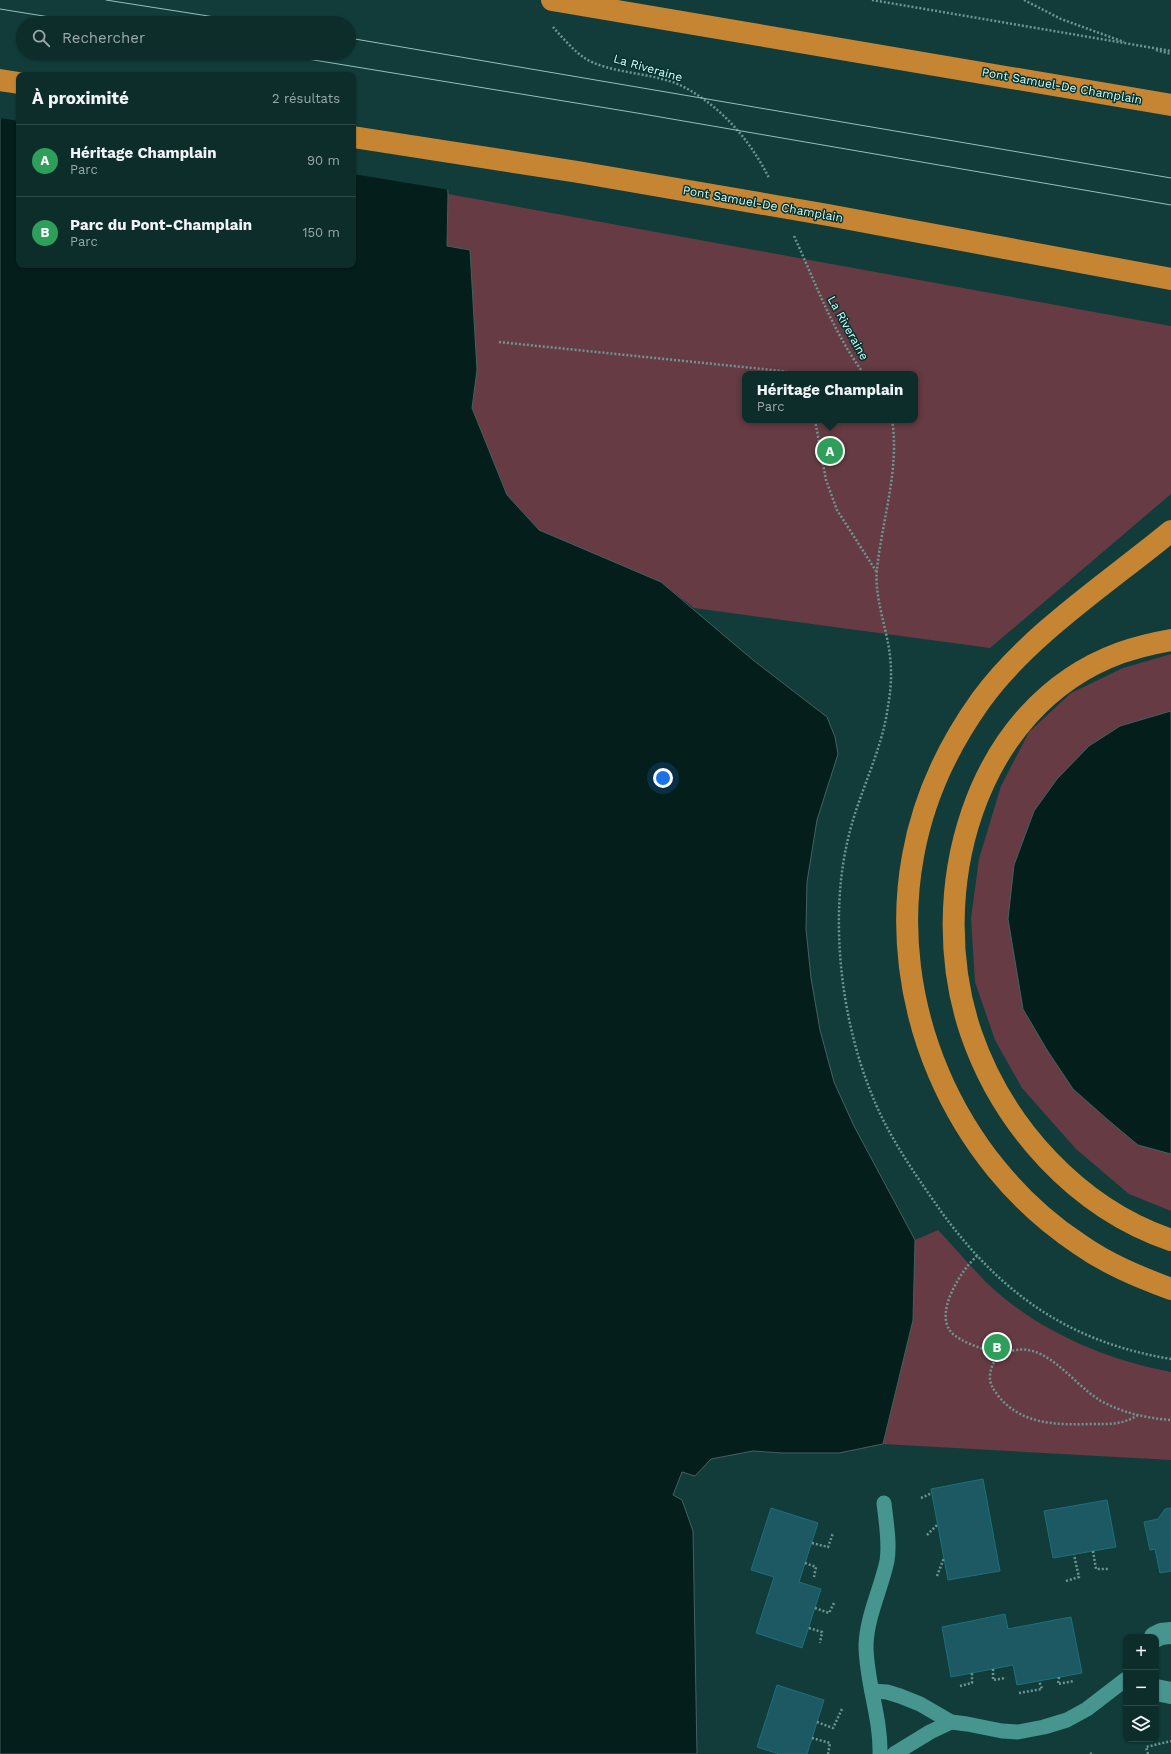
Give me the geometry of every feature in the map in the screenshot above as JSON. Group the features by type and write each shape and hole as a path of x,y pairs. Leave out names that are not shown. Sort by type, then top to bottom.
{"highway":[{"name":"Pont Samuel-De Champlain","path":"552,0 1171,105"},
{"path":"0,80 16,83"},
{"name":"Pont Samuel-De Champlain","path":"356,137 578,172 828,215 1171,279"},
{"path":"1171,531 1042,636 1002,675 982,699 950,751 934,784 922,818 913,856 909,888 908,926 909,958 914,994 932,1058 946,1090 961,1118 982,1150 1001,1175 1027,1201 1048,1221 1078,1244 1107,1262 1171,1289"},
{"path":"1171,640 1119,653 1083,672 1054,691 1034,709 1016,730 988,773 970,817 958,866 954,934 959,985 972,1033 991,1079 1021,1128 1038,1150 1061,1173 1106,1209 1134,1224 1171,1240"}],"street":[{"path":"1159,1635 1171,1633"},
{"path":"1159,1691 1171,1693"}],"lane":[{"path":"880,1754 877,1713 868,1668 866,1644 869,1623 887,1559 884,1503"},
{"path":"872,1691 887,1692 900,1696 920,1704 951,1722 1008,1732 1018,1732 1044,1727 1067,1720 1087,1709 1123,1681"},
{"path":"894,1754 930,1732 951,1722"}],"path":[{"path":"872,0 1171,53"},
{"path":"1024,0 1061,19 1099,34 1171,53"},
{"name":"La Riveraine","path":"551,25 584,58 682,86 702,99 731,123 748,142 771,183"},
{"name":"La Riveraine","path":"793,233 808,271 852,358 862,371"},
{"path":"499,342 778,371"},
{"path":"816,423 826,480 838,510 876,571"},
{"path":"977,1256 968,1263 952,1290 947,1305 946,1314 948,1326 960,1339 1001,1356"},
{"path":"1138,1415 1127,1422 1107,1424 1054,1424 1035,1420 1018,1413 1002,1400 992,1388 989,1378 991,1368 996,1359 1006,1352 1020,1349 1033,1350 1047,1356 1099,1400 1118,1409 1138,1415 1171,1420"},
{"path":"921,1498 932,1493"},
{"path":"927,1535 938,1524"},
{"path":"812,1543 828,1547 833,1532"},
{"path":"1093,1551 1096,1569 1108,1569"},
{"path":"1066,1581 1079,1576 1074,1554"},
{"path":"938,1576 944,1558"},
{"path":"805,1563 816,1567 814,1578"},
{"path":"815,1608 829,1613 834,1603"},
{"path":"808,1628 822,1632 820,1644"},
{"path":"993,1669 993,1680 1006,1678"},
{"path":"960,1686 972,1683 972,1673"},
{"path":"1059,1677 1058,1684 1074,1681"},
{"path":"1019,1693 1042,1689 1039,1681"},
{"path":"817,1722 833,1728 842,1708"},
{"path":"812,1738 830,1743 828,1754"},
{"path":"1148,1754 1146,1747 1171,1741"},
{"path":"1090,1754 1094,1753"}],"shaded area":[{"path":"448,194 1171,326 1171,494 990,648 694,608 661,582 539,530 507,495 472,408 477,370 470,250 447,246"},
{"path":"1171,654 1171,1211 1129,1194 1076,1149 1022,1088 995,1040 975,982 971,918 979,859 1001,786 1029,732 1071,693 1123,668"},
{"path":"938,1230 991,1287 1018,1309 1038,1322 1058,1334 1102,1353 1124,1361 1171,1372 1171,1460 883,1444 913,1320 915,1240"}],"water":[{"path":"0,0 383,0 443,101 448,194 447,246 470,250 477,370 472,408 507,495 539,530 661,582 753,660 827,717 835,737 838,754 817,820 807,882 806,929 811,978 820,1030 834,1082 854,1126 915,1240 913,1320 883,1444 839,1453 782,1453 753,1451 711,1459 695,1476 682,1472 673,1495 682,1500 693,1531 697,1754 0,1754"},
{"path":"1171,711 1171,1154 1138,1145 1073,1089 1047,1050 1023,1009 1008,919 1014,865 1034,811 1057,779 1089,746 1120,726"}],"pier":[{"path":"0,0 386,0 445,100 450,190 356,174 356,72 16,72 16,121 0,118"}],"building":[{"path":"983,1479 1000,1571 948,1580 931,1489"},
{"path":"1107,1500 1116,1547 1053,1558 1044,1511"},
{"path":"771,1508 818,1523 799,1582 821,1589 802,1648 756,1633 774,1577 751,1570"},
{"path":"1171,1508 1171,1571 1160,1573 1155,1549 1150,1550 1144,1522 1158,1519 1165,1509"},
{"path":"1005,1614 1008,1629 1071,1617 1082,1673 1017,1685 1013,1665 951,1677 942,1627"},
{"path":"777,1685 824,1700 807,1754 779,1754 757,1747"}],"tram line":[{"path":"106,0 208,16"},
{"path":"0,9 44,16"},
{"path":"356,39 1171,178"},
{"path":"314,60 637,113 1171,205"}],"place":[{"name":"Héritage Champlain","path":"830,451"},
{"name":"Parc du Pont-Champlain","path":"997,1347"}]}
